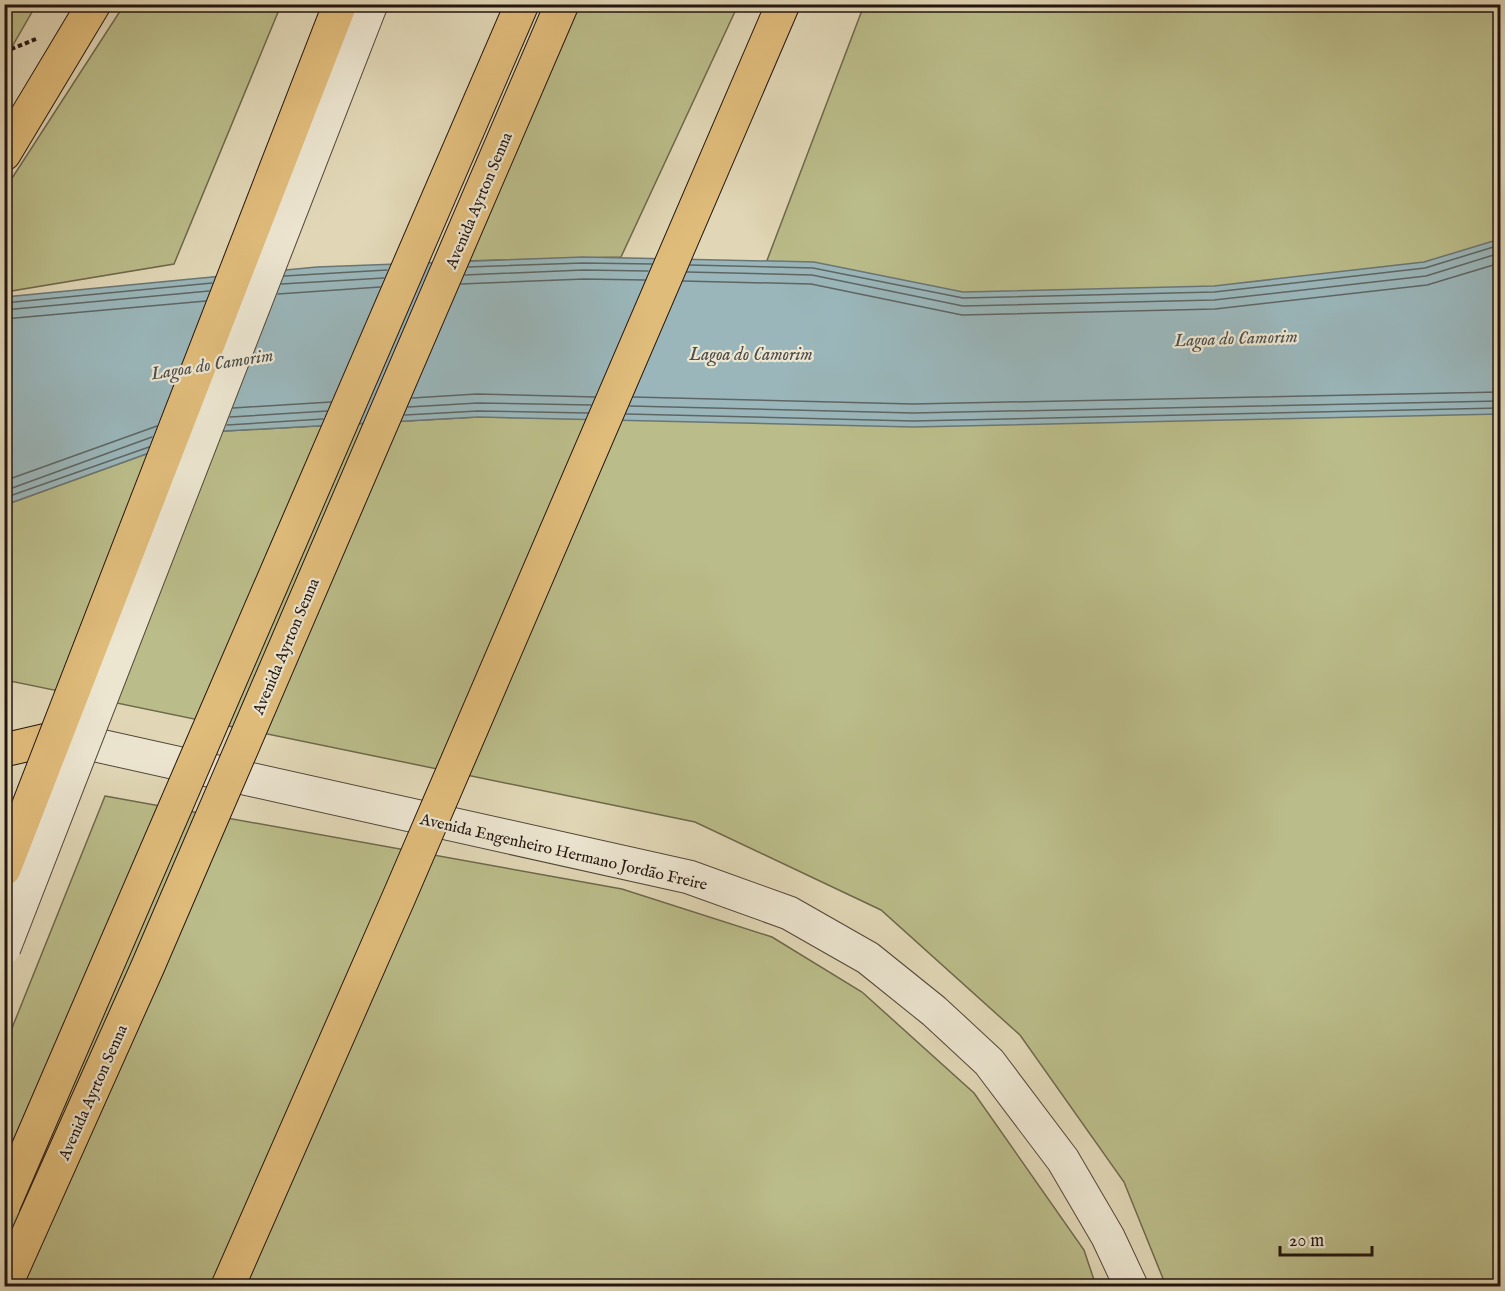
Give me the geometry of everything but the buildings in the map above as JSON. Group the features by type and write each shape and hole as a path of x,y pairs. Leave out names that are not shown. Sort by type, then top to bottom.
{"highway":[{"path":"4,154 94,4"},
{"path":"4,869 340,4"},
{"path":"4,1204 522,4"},
{"name":"Avenida Ayrton Senna","path":"5,1287 148,966 562,4"},
{"path":"228,1287 399,897 783,4"},
{"path":"4,726 60,737"},
{"path":"4,750 60,737"}],"street":[{"path":"4,948 371,4"},
{"name":"Avenida Engenheiro Hermano Jordão Freire","path":"60,737 689,877 789,913 868,958 934,1011 989,1062 1063,1160 1108,1237 1131,1287"}],"path":[{"path":"4,52 37,38"}],"green space":[{"path":"4,5 36,5 5,59"},
{"path":"124,5 281,5 174,264 5,292 5,189"},
{"path":"569,5 738,5 621,257 464,261"},
{"path":"864,5 1500,5 1500,1286 1166,1286 1124,1182 1020,1035 881,910 695,822 5,680 5,505 207,432 478,417 706,421"},
{"path":"105,796 622,889 772,937 862,992 974,1093 1084,1250 1096,1286 5,1286 4,1048"}],"water":[{"name":"Lagoa do Camorim","path":"1500,239 1500,414 913,427 478,417 207,432 5,505 5,297 317,267 583,257 814,262 963,292 1214,286 1424,262"}]}
